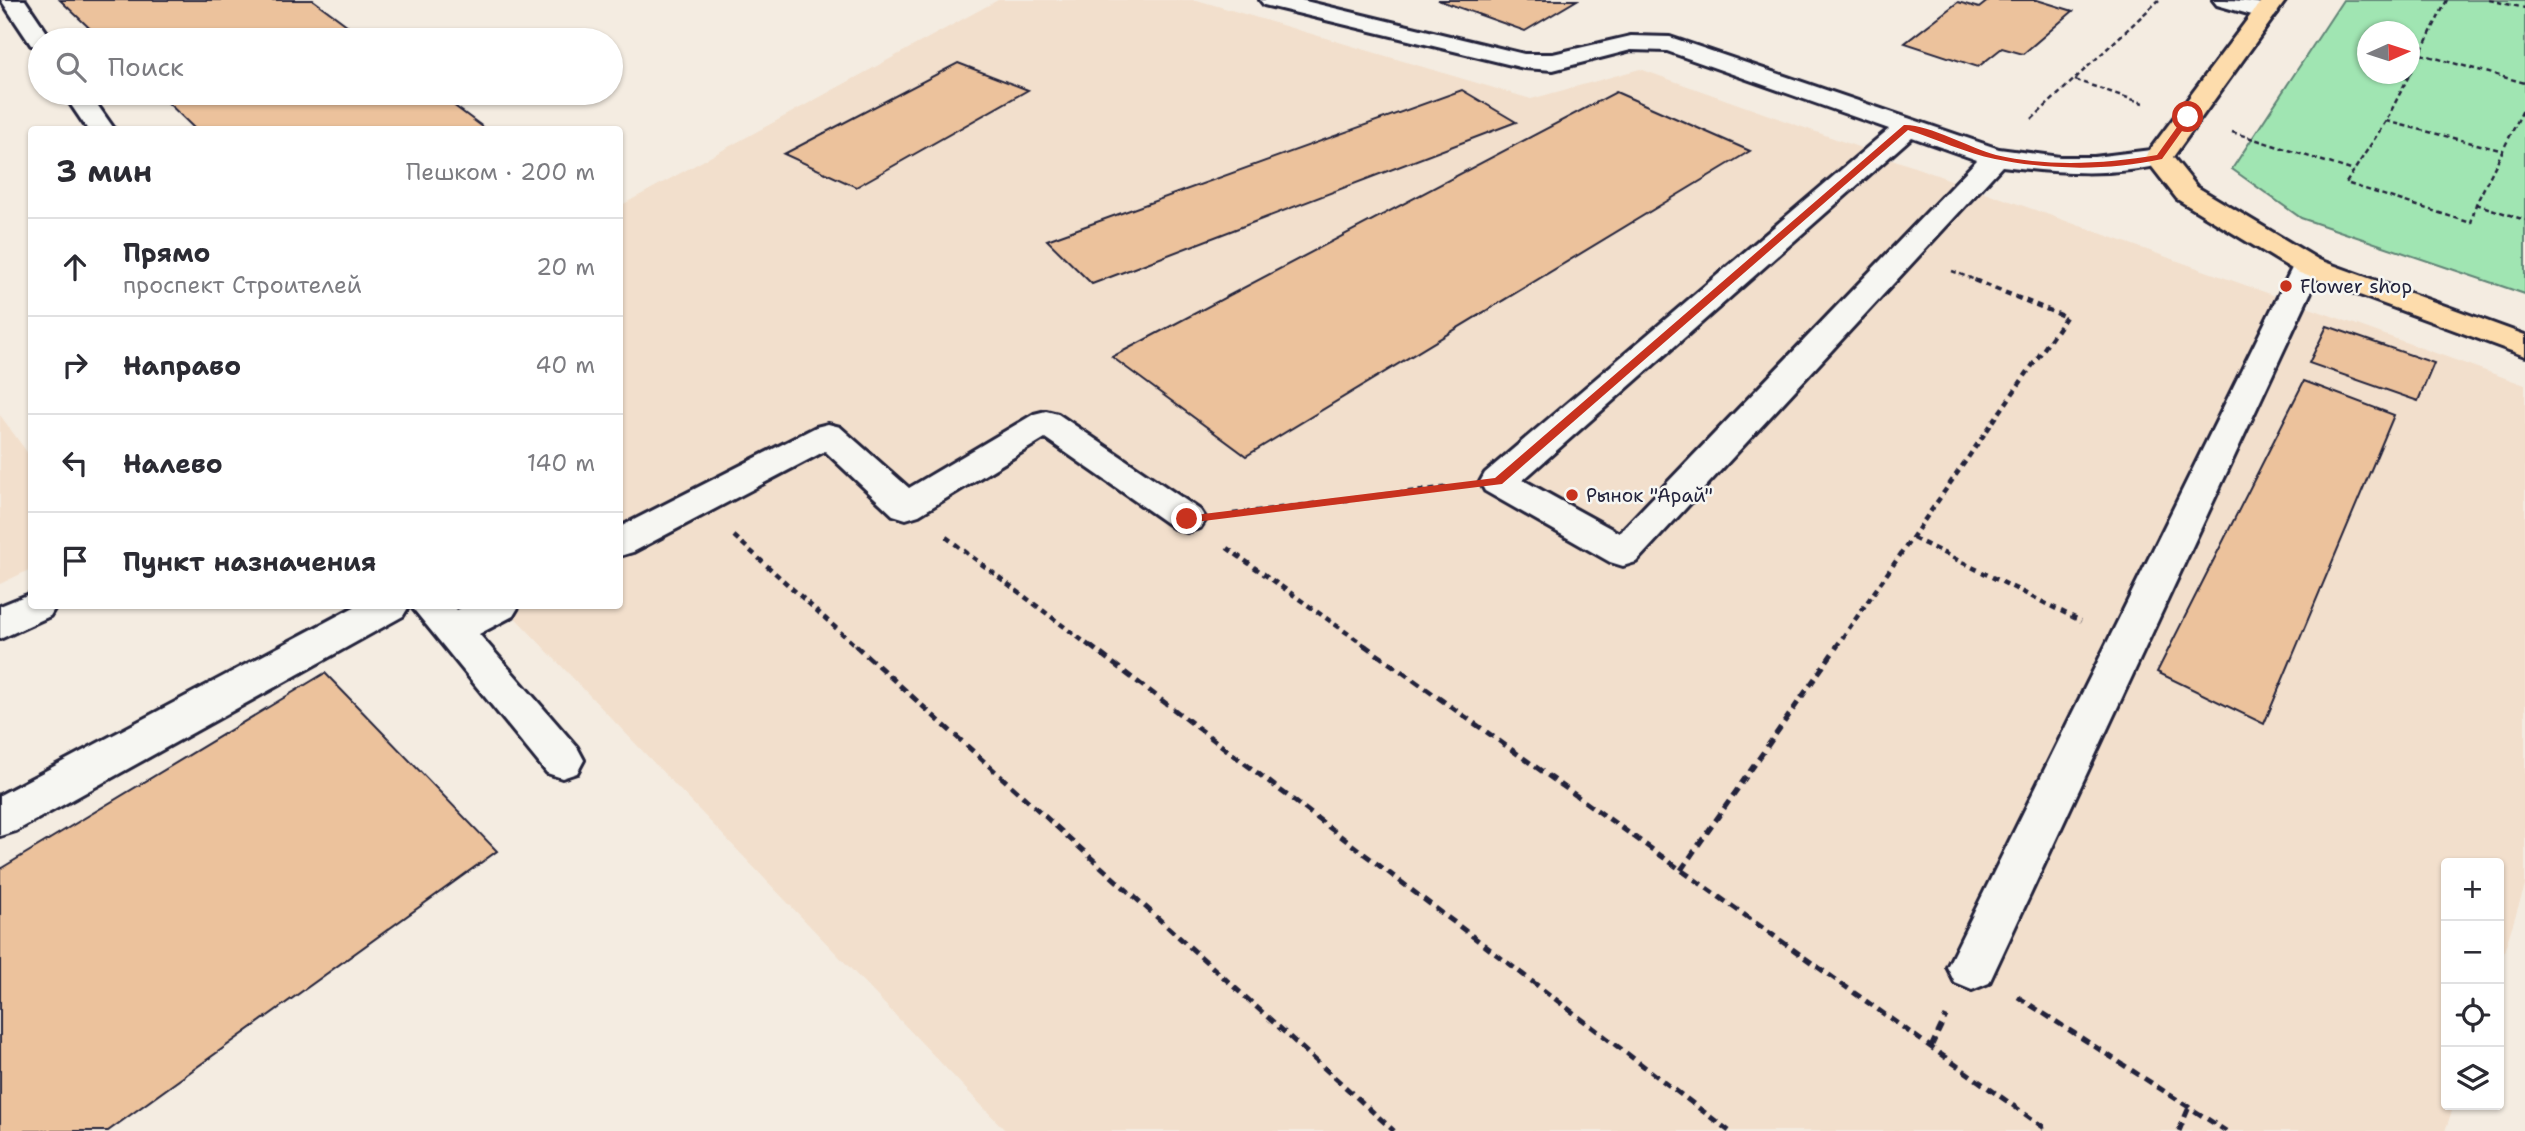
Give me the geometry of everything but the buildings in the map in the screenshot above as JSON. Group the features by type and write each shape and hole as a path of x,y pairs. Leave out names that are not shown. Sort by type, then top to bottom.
{"main road":[{"path":"2270,6 2159,157 2187,193 2308,266 2525,346"},
{"path":"2414,305 2525,326"}],"street":[{"path":"12,0 32,28"},
{"path":"1272,0 1524,61 1553,62 1631,43 1670,44 1995,157 2083,165 2119,164 2159,157"},
{"path":"2225,0 2270,6"},
{"path":"84,105 99,126"},
{"path":"1906,127 1498,482 1623,552 1995,157"},
{"path":"1972,967 2308,266"},
{"path":"623,541 828,435 906,506 1046,422 1187,519"},
{"path":"0,624 30,609"},
{"path":"0,817 383,609"},
{"path":"483,609 442,617 562,760"}],"path":[{"path":"1995,157 2159,0"},
{"path":"2447,0 2386,121 2346,183 2471,223 2476,204 2525,106"},
{"path":"2489,0 2525,8"},
{"path":"2421,54 2525,83"},
{"path":"2386,121 2504,151"},
{"path":"2476,204 2525,220"},
{"path":"1681,870 2066,317 1906,252"},
{"path":"1187,519 1498,482"},
{"path":"697,502 1394,1131"},
{"path":"906,506 1729,1131"},
{"path":"1187,519 2049,1131"},
{"path":"1913,538 2127,644"},
{"path":"1972,967 2226,1131"},
{"path":"2179,1131 2189,1107"}],"shaded area":[{"name":"Рынок \"Арай\"","path":"998,0 1197,0 1531,99 1640,69 2525,385 2525,886 2504,951 2504,858 2441,858 2441,1110 2452,1110 2445,1131 1006,1131 507,609 623,609 623,204"},
{"path":"0,415 28,454 28,570 0,584"}],"green space":[{"path":"2343,0 2525,0 2525,294 2301,218 2232,169"}],"place":[{"name":"Flower shop","path":"2286,286"},
{"name":"Рынок \"Арай\"","path":"1572,495"}],"route":[{"path":"1187,519 1498,482 1906,127 1995,157 2060,165 2094,165 2159,157 2188,117"}]}
